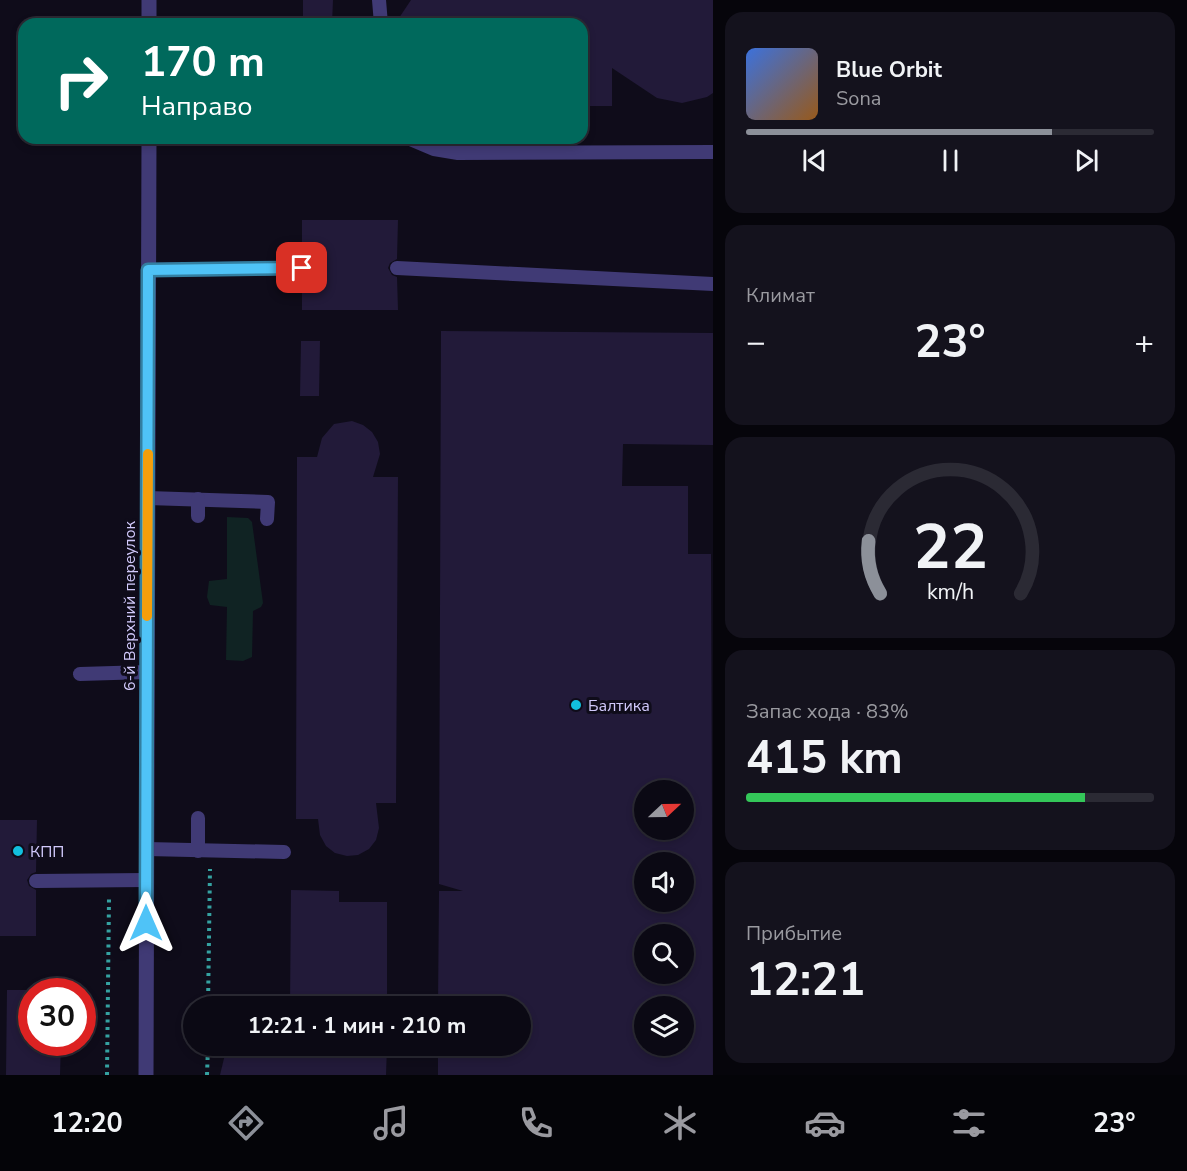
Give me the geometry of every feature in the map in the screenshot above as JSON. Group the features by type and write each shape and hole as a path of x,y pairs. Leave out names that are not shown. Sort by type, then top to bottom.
{"street":[{"path":"149,0 149,18"},
{"name":"6-й Верхний переулок","path":"146,1075 148,144"}],"lane":[{"path":"379,0 380,18"},
{"path":"422,144 434,149 458,153 713,152"},
{"path":"148,270 302,268"},
{"path":"397,268 713,284"},
{"path":"148,498 268,502 267,519"},
{"path":"198,499 198,516"},
{"path":"80,674 147,672"},
{"path":"198,818 204,851"},
{"path":"147,849 284,852"},
{"path":"36,881 146,880"}],"path":[{"path":"204,851 208,996"},
{"path":"107,1075 110,880"},
{"path":"207,1075 208,1056"}],"green space":[{"path":"227,517 248,518 252,522 263,603 261,607 253,611 252,657 243,661 226,660 227,607 210,605 207,597 209,581 227,579"}],"building":[{"path":"303,0 333,0 332,18 303,18"},
{"path":"411,0 713,0 713,93 707,97 682,103 657,98 612,68 612,106 588,106 588,18 399,18"},
{"path":"302,220 398,220 397,259 390,263 388,268 392,275 397,277 398,310 302,310 302,277 307,275 311,268 309,263 302,259"},
{"name":"Балтика","path":"441,331 713,333 713,445 623,444 622,486 688,486 688,554 711,554 713,1075 438,1075 438,1056 531,1056 531,996 438,996 439,891 463,891 439,884"},
{"path":"301,341 320,341 319,396 300,396"},
{"path":"352,421 372,432 378,442 380,454 373,477 398,477 396,803 376,803 379,828 376,840 369,849 358,855 347,856 335,853 326,846 320,835 318,819 296,819 297,457 317,457 322,438 334,424"},
{"name":"КПП","path":"0,820 37,820 36,872 31,874 27,880 29,886 36,890 36,936 0,936"},
{"path":"291,890 339,891 339,902 387,902 387,996 290,996"},
{"path":"7,990 18,990 18,1056 61,1056 60,1075 6,1075"},
{"path":"225,1056 387,1056 386,1075 220,1075"}],"slow traffic":[{"path":"147,616 148,454"}],"place":[{"name":"Балтика","path":"576,705"},
{"name":"КПП","path":"18,851"}],"route":[{"path":"146,923 148,270 302,268"}]}
